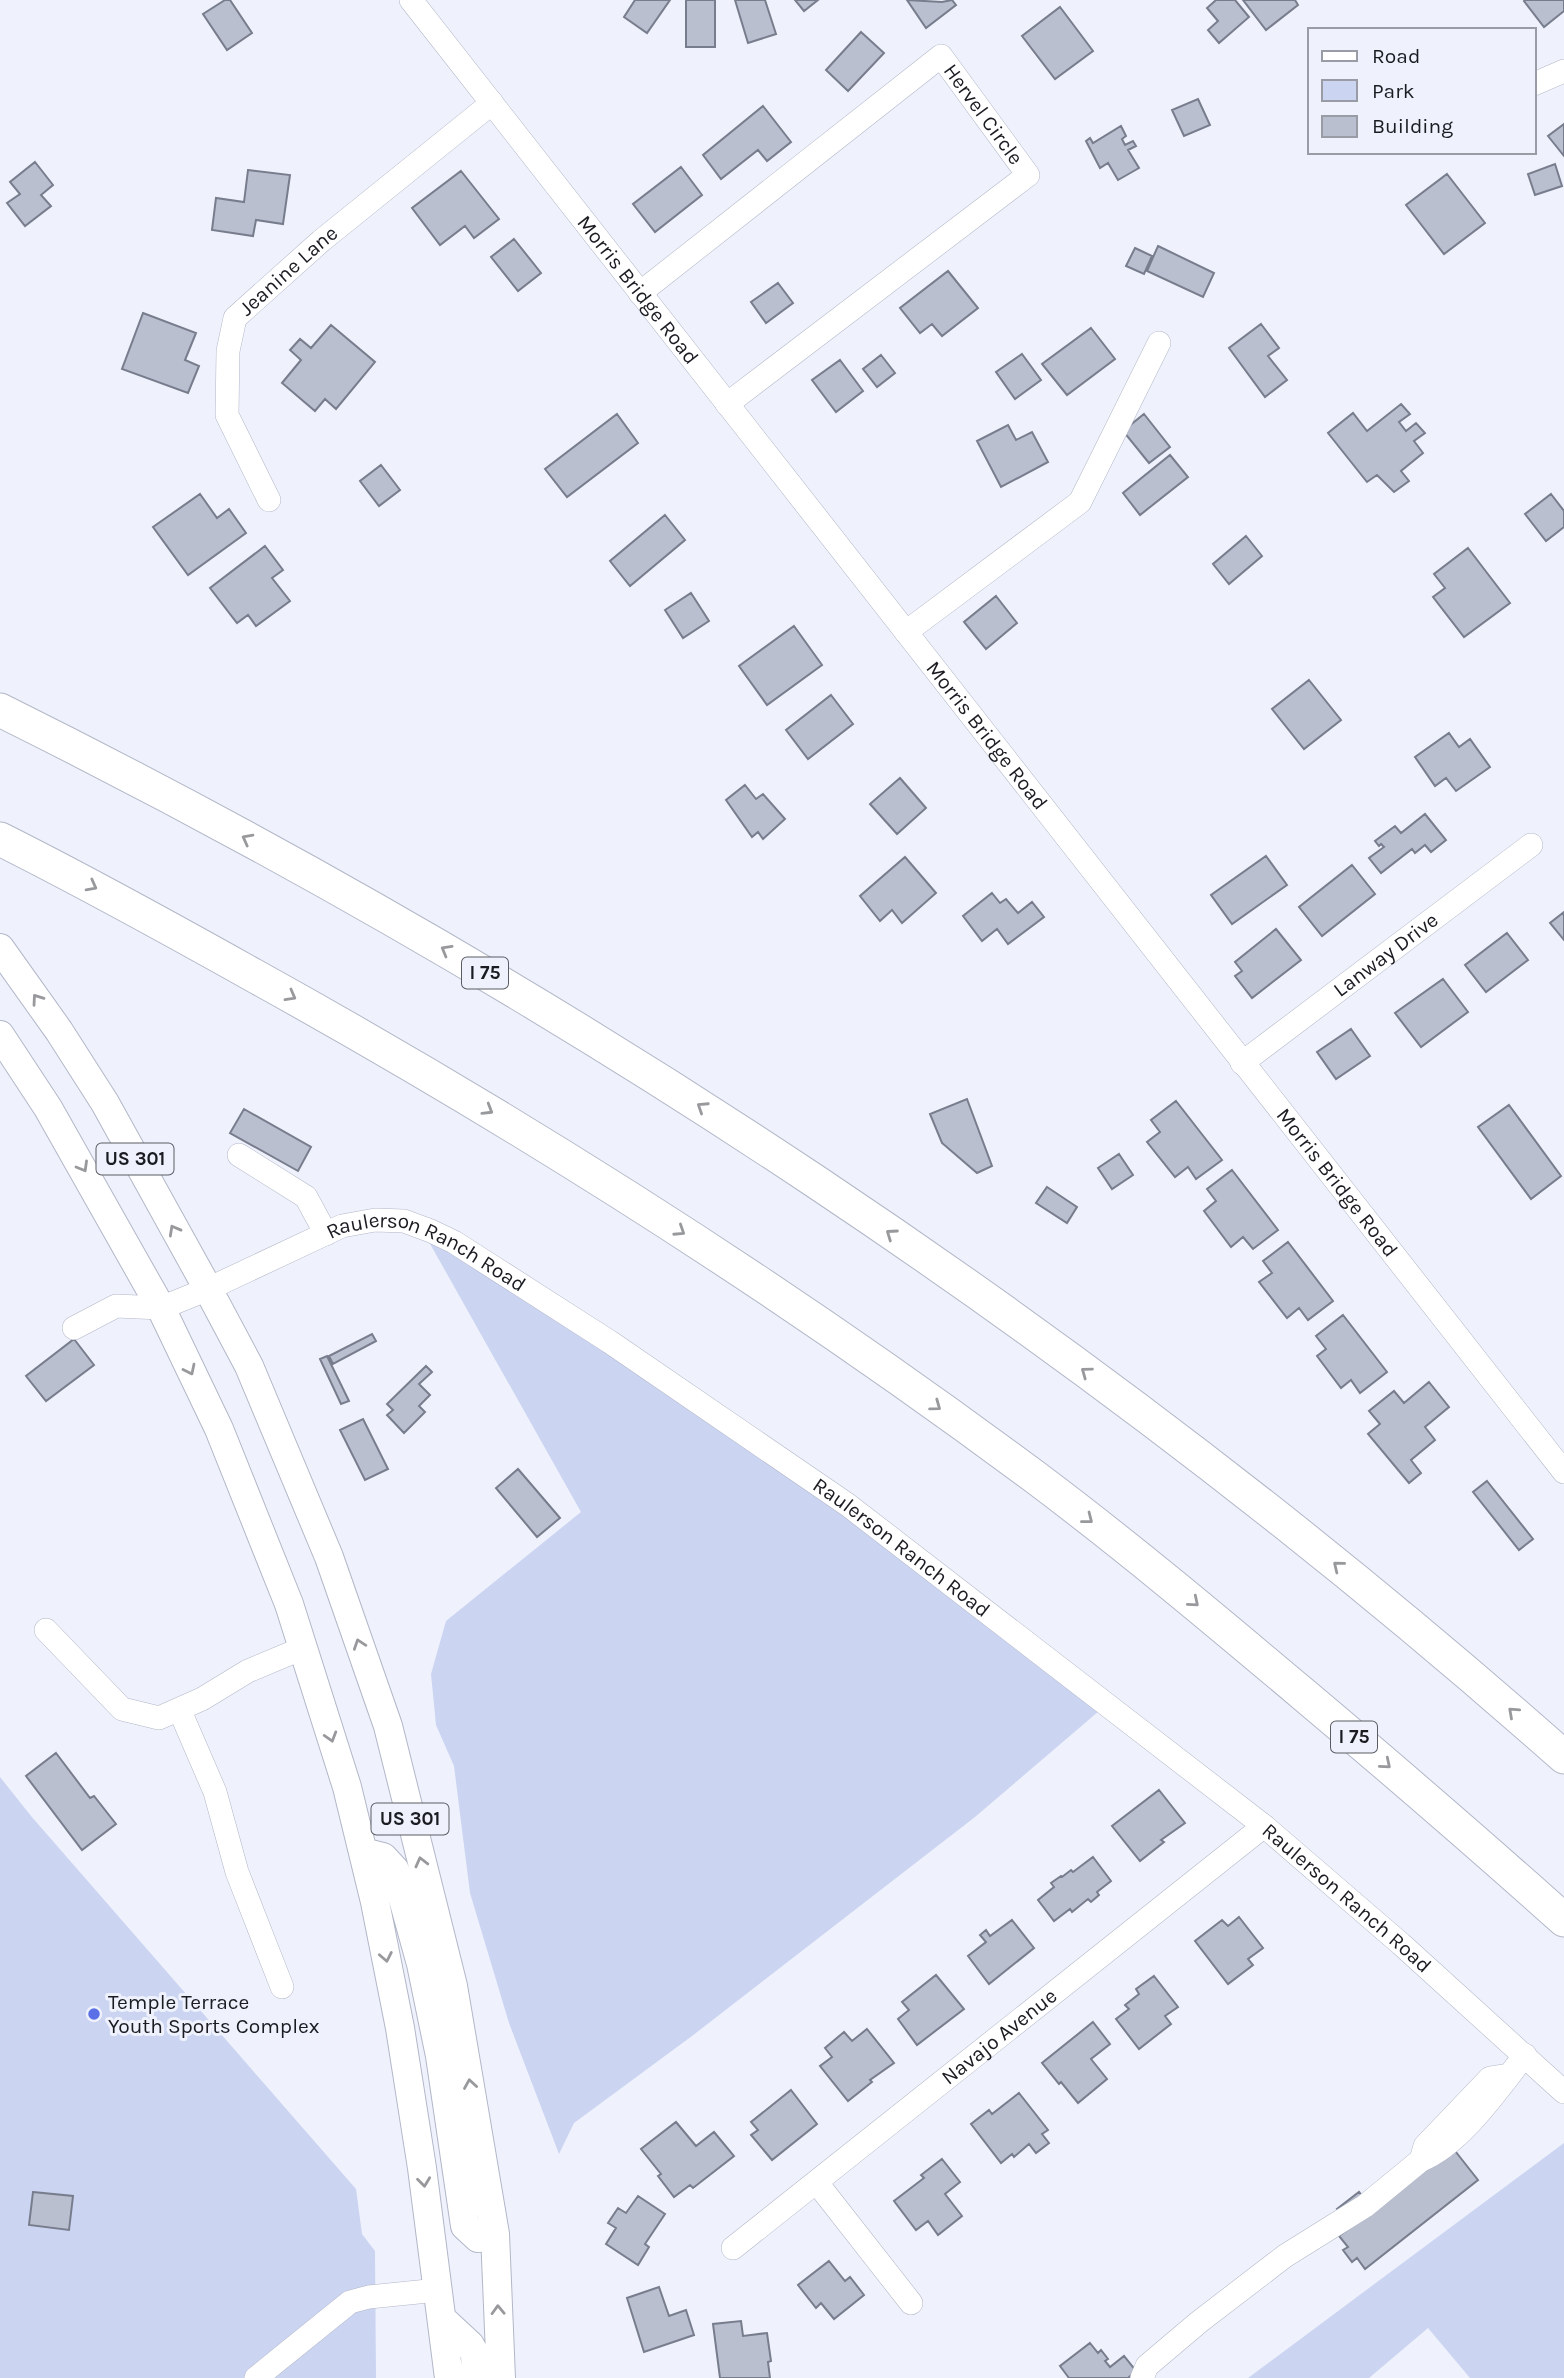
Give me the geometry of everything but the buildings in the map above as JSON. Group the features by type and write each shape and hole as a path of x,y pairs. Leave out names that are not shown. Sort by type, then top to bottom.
{"highway":[{"name":"I 75","path":"0,710 257,844 433,942 562,1019 792,1164 1141,1412 1372,1594 1492,1693 1564,1757"},
{"name":"I 75","path":"0,839 93,886 380,1045 554,1149 739,1269 880,1366 1035,1478 1185,1594 1470,1835 1564,1920"}],"main road":[{"name":"US 301","path":"0,948 59,1031 105,1103 208,1289 249,1366 329,1557 388,1726 453,1986 495,2234 501,2378"},
{"name":"US 301","path":"0,1035 48,1108 161,1308 219,1429 289,1604 347,1787 400,2028 422,2168 449,2378"},
{"path":"363,1852 383,1857 395,1870 421,1964 440,2056 465,2226 478,2238 495,2234"},
{"path":"442,2319 470,2345 475,2354 475,2378"}],"street":[{"name":"Morris Bridge Road","path":"411,0 1564,1472"},
{"name":"Hervel Circle","path":"640,293 941,57 1028,175 727,404"},
{"path":"1536,83 1564,71"},
{"name":"Jeanine Lane","path":"269,500 227,415 228,351 235,318 321,241 492,103"},
{"path":"905,632 1080,502 1159,343"},
{"name":"Lanway Drive","path":"1242,1063 1531,845"},
{"path":"239,1155 306,1197 326,1234"},
{"name":"Raulerson Ranch Road","path":"161,1308 342,1226 375,1220 404,1222 442,1237 494,1267 610,1342 848,1505 1264,1826 1401,1944 1564,2091"},
{"path":"74,1328 116,1306 161,1308"},
{"path":"46,1630 122,1709 159,1718 180,1711 248,1671 303,1648"},
{"path":"180,1711 215,1792 237,1872 282,1987"},
{"name":"Navajo Avenue","path":"733,2248 1264,1826"},
{"path":"1142,2378 1147,2366 1199,2322 1286,2256 1365,2206 1421,2160 1435,2154 1478,2115 1525,2055"},
{"path":"817,2183 911,2303"},
{"path":"256,2378 350,2302 369,2297 438,2290"}],"green space":[{"path":"429,1242 605,1351 843,1514 1099,1711 975,1817 692,2036 574,2123 559,2154 509,2023 470,1893 454,1766 436,1725 431,1674 446,1621 581,1512"},
{"name":"Temple Terrace Youth Sports Complex","path":"0,1777 356,2189 362,2234 375,2251 376,2378 0,2378"},
{"path":"1564,2143 1564,2378 1470,2378 1428,2328 1369,2378 1248,2378"}],"place":[{"name":"Temple Terrace Youth Sports Complex","path":"94,2014"}]}
